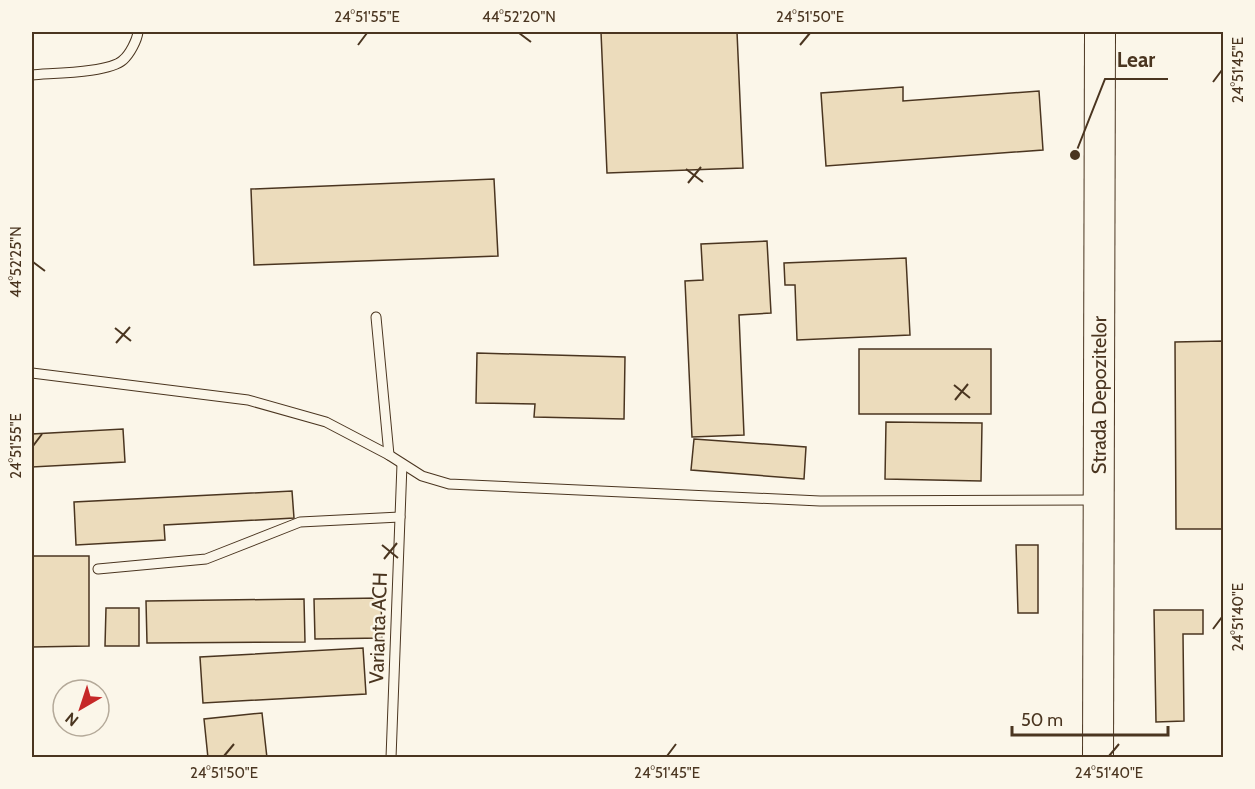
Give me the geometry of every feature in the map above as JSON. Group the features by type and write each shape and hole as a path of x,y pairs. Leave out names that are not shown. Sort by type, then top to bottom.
{"main road":[{"name":"Strada Depozitelor","path":"1098,758 1100,32"}],"lane":[{"path":"32,75 107,69 123,60 137,38 138,32"},
{"path":"376,317 388,455"},
{"path":"32,373 248,400 326,422 422,476 449,484 820,501 1098,500"},
{"name":"Varianta ACH","path":"391,758 402,464"},
{"path":"98,570 206,559 300,522 400,517"}],"building":[{"path":"601,32 737,32 743,168 607,173"},
{"path":"903,87 903,101 1039,91 1043,150 826,166 821,93"},
{"path":"494,179 498,256 254,265 251,189"},
{"path":"767,241 771,313 739,315 744,435 692,437 685,281 703,280 701,244"},
{"path":"906,258 910,335 797,340 795,285 785,285 784,263"},
{"path":"1224,341 1224,529 1176,529 1175,342"},
{"path":"859,349 991,349 991,414 859,414"},
{"path":"477,353 625,357 624,419 534,417 535,404 476,403"},
{"path":"886,422 982,423 981,481 885,479"},
{"path":"123,429 125,462 32,467 32,434"},
{"path":"694,439 806,447 804,479 691,470"},
{"path":"292,491 294,518 164,525 165,540 76,545 74,502"},
{"path":"1016,545 1038,545 1038,613 1018,613"},
{"path":"32,556 89,556 89,646 32,647"},
{"path":"381,598 382,638 315,639 314,599"},
{"path":"304,599 305,642 147,643 146,601"},
{"path":"106,608 139,608 139,646 105,646"},
{"path":"1154,610 1203,610 1203,634 1183,634 1184,721 1156,722"},
{"path":"363,648 366,694 203,703 200,657"},
{"path":"262,713 267,758 208,758 204,719"}],"place":[{"name":"Lear","path":"1075,155"}]}
